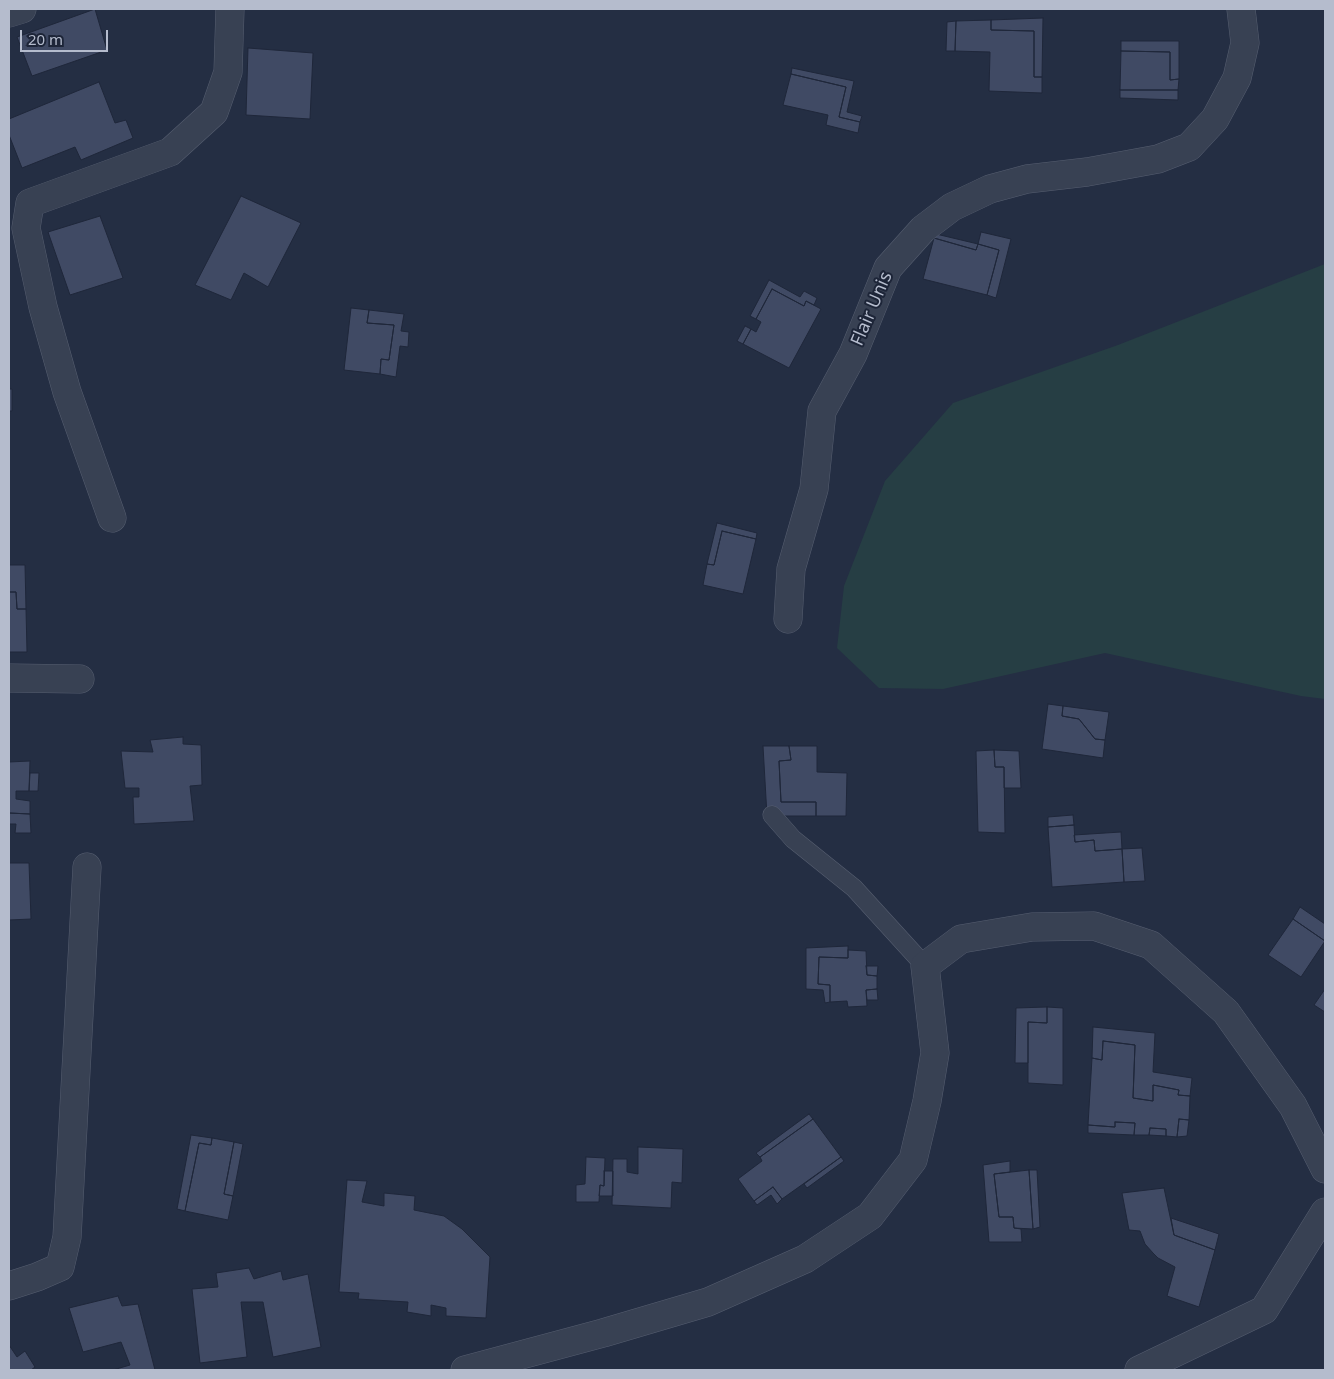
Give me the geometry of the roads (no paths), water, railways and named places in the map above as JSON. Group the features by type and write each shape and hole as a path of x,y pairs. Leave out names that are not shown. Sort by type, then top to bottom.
{"street":[{"path":"9,13 22,9"},
{"path":"112,518 67,392 43,307 26,228 30,203 170,152 214,112 228,72 230,9"},
{"name":"Flair Unis","path":"788,619 791,570 814,489 822,411 853,354 888,268 923,229 952,207 990,189 1027,179 1087,172 1158,160 1189,148 1215,118 1237,78 1245,43 1241,9"},
{"path":"9,678 80,678"},
{"path":"9,1286 60,1267 67,1237 88,867"},
{"path":"482,1368 708,1302 805,1260 870,1216 913,1160 927,1101 935,1053 925,966 961,939 1032,927 1094,926 1151,945 1226,1012 1293,1106 1325,1169"},
{"path":"1139,1370 1264,1310 1325,1212"}],"lane":[{"path":"772,815 794,839 854,888 925,966"}]}
